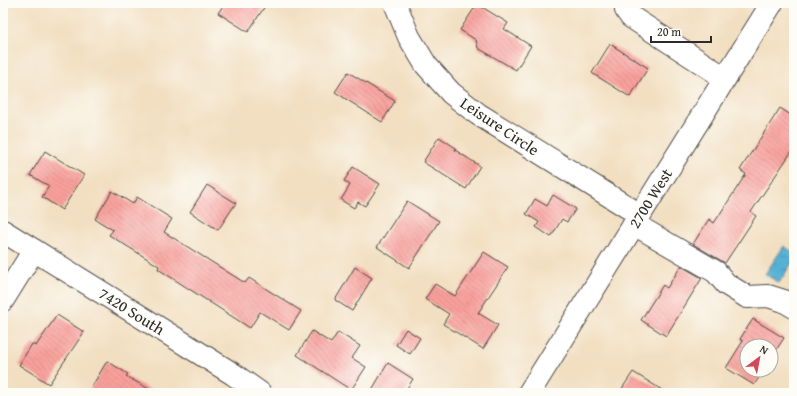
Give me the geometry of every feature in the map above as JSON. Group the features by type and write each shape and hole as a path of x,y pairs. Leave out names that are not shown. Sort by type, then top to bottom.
{"street":[{"name":"Leisure Circle","path":"395,3 409,37 423,60 451,93 478,114 716,272 726,284 746,297 768,296 784,301 794,307"},
{"path":"630,3 626,10 630,17 725,78"},
{"name":"2700 West","path":"529,393 772,3"},
{"name":"7420 South","path":"3,231 233,374 260,393"},
{"path":"3,300 34,250"}],"water":[{"path":"784,246 794,253 794,260 779,283 765,274"}],"building":[{"path":"225,3 267,3 248,32 218,13"},
{"path":"477,4 508,23 504,29 531,46 516,70 478,48 476,40 460,30"},
{"path":"610,44 648,68 630,97 592,73"},
{"path":"348,72 395,101 382,122 335,92"},
{"path":"780,108 794,117 794,148 751,212 756,216 725,263 693,244 709,219 714,223 746,174 740,170"},
{"path":"439,137 456,148 455,150 480,166 466,189 423,162"},
{"path":"45,151 84,175 62,210 42,197 49,186 30,175"},
{"path":"353,167 380,184 365,206 358,202 354,208 341,200 350,185 344,181"},
{"path":"207,185 236,203 218,230 190,212"},
{"path":"112,191 133,204 137,197 172,219 164,232 245,283 249,278 301,311 289,330 260,312 250,328 158,269 159,266 109,235 113,230 95,219"},
{"path":"553,195 576,209 567,222 562,219 551,237 536,227 539,222 526,214 535,199 547,206"},
{"path":"407,201 439,221 409,268 377,247"},
{"path":"484,252 508,267 478,313 498,325 483,349 443,324 449,314 425,299 435,284 455,296"},
{"path":"681,266 702,278 666,336 641,320 663,285 667,288"},
{"path":"355,267 372,278 352,311 335,300"},
{"path":"57,315 84,332 49,384 19,365 32,344 36,346"},
{"path":"753,319 784,338 779,346 779,338 741,338"},
{"path":"406,329 420,338 410,354 396,345"},
{"path":"312,331 331,343 338,332 360,346 352,358 366,367 351,390 297,355"},
{"path":"739,347 739,376 726,368"},
{"path":"107,361 128,374 126,376 156,393 88,393"},
{"path":"388,363 413,379 404,393 370,393"},
{"path":"633,372 667,393 619,393"},
{"path":"742,378 759,378 754,385"}]}
